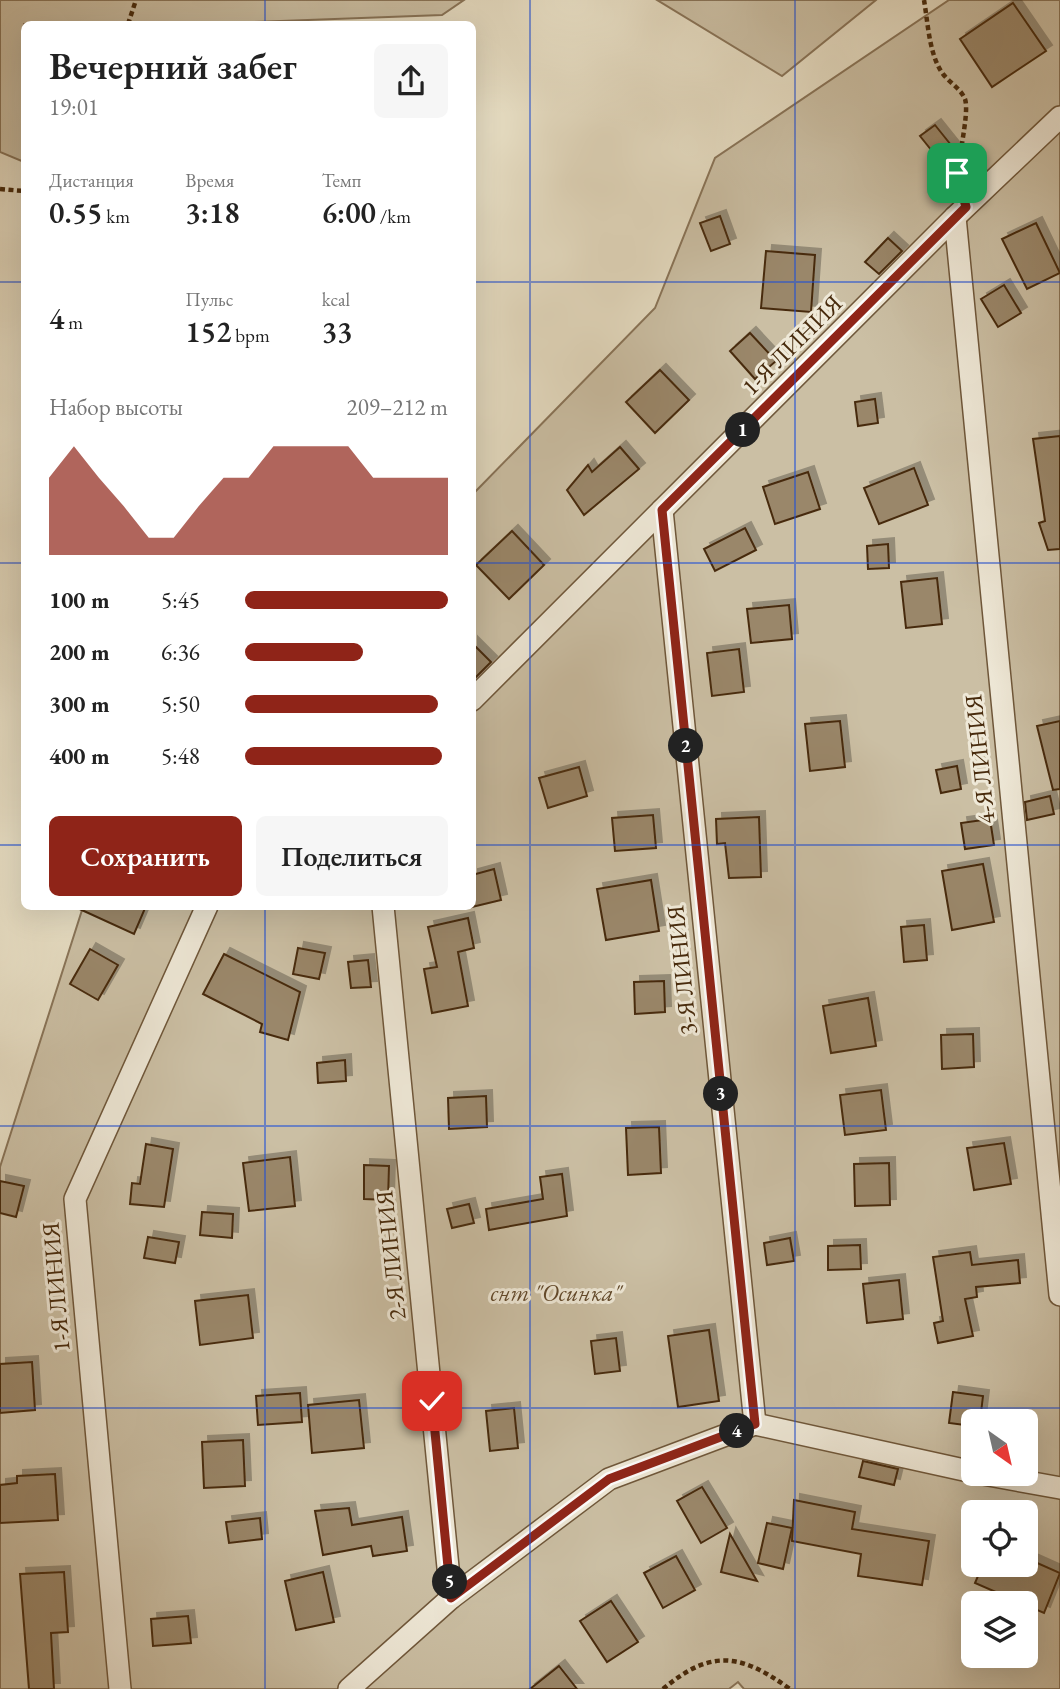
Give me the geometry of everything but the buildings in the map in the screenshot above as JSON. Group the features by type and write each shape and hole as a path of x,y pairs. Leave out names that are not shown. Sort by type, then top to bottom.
{"street":[{"name":"1-Я ЛИНИЯ","path":"476,696 961,212 1060,117"},
{"name":"4-Я ЛИНИЯ","path":"961,212 1060,1295"},
{"name":"3-Я ЛИНИЯ","path":"662,510 755,1424"},
{"name":"1-Я ЛИНИЯ","path":"120,1689 75,1199 205,910"},
{"name":"2-Я ЛИНИЯ","path":"383,910 451,1598"},
{"path":"349,1689 451,1598 609,1479 755,1424 961,1469"},
{"path":"1038,1484 1060,1488"}],"path":[{"path":"129,21 136,0"},
{"path":"924,0 932,46 942,73 964,96 966,106 957,173 961,212"},
{"path":"0,189 21,191"},
{"path":"663,1689 697,1667 732,1659 762,1669 790,1689"}],"green space":[{"path":"0,0 464,0 442,15 282,21 21,21 21,161 0,152"},
{"path":"657,0 876,0 782,76"},
{"name":"снт \"Осинка\"","path":"949,0 1060,0 1060,1689 744,1689 738,1682 729,1689 0,1689 0,1167 82,910 476,910 476,491 655,308 715,158"}],"route":[{"path":"432,1401 451,1598 609,1479 755,1424 662,510 966,207 958,187 957,173"}]}
